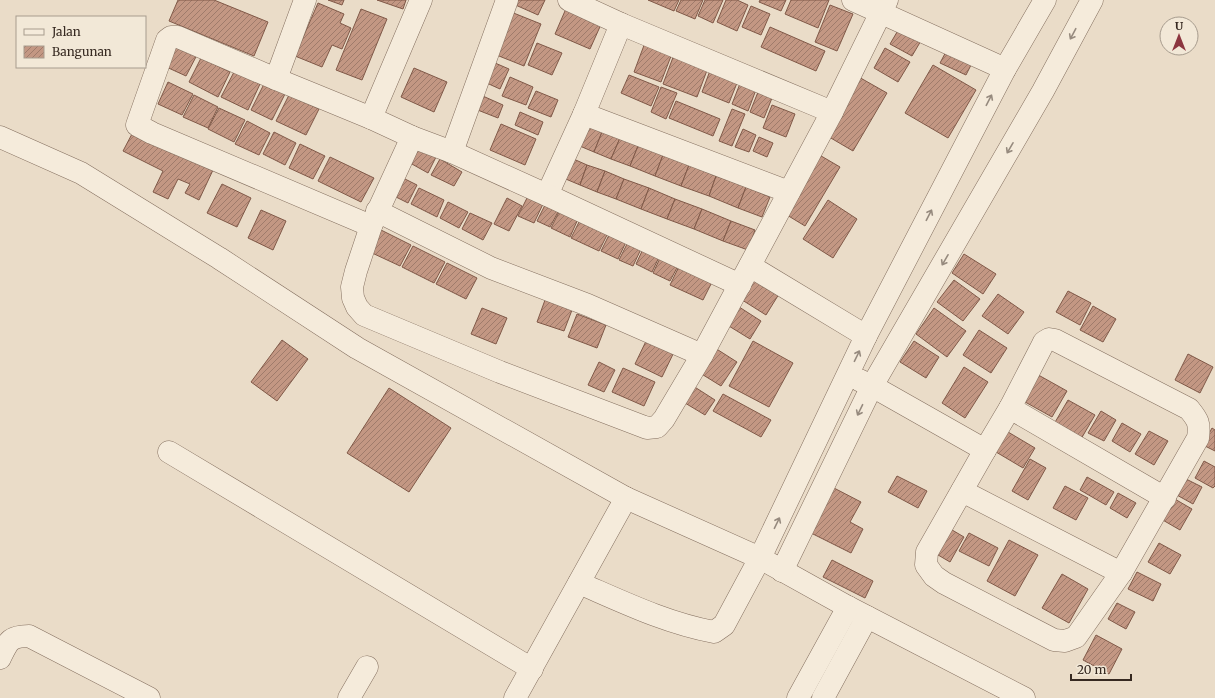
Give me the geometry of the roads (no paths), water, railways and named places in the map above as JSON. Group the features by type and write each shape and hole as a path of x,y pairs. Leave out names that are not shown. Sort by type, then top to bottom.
{"street":[{"path":"276,79 305,0"},
{"path":"371,118 421,0"},
{"path":"452,152 507,0"},
{"path":"569,0 621,24 832,112"},
{"path":"853,0 884,6 1005,69"},
{"path":"579,582 640,610 696,628 714,632 724,626 760,558 866,336 1005,69 1046,0"},
{"path":"782,571 872,386 1043,91 1092,0"},
{"path":"412,137 374,218 352,287 353,298 357,307 364,315 507,375 647,428 657,427 664,419 702,355 740,285 832,112 884,6"},
{"path":"547,195 584,114 621,24"},
{"path":"702,355 588,305 491,268 442,244 152,133 137,125 167,40 171,37 178,37 371,118 412,137 452,152 740,285"},
{"path":"584,114 789,192"},
{"path":"0,137 80,173 219,258 357,348 626,498 760,558 848,607 1024,698"},
{"path":"750,266 866,336"},
{"path":"1049,339 1055,340 1189,409 1196,418 1200,427 1198,438 1121,573 1076,637 1065,641 1054,640 944,582 934,576 926,565 927,552 985,450 1010,408 1044,342 1049,339"},
{"path":"847,375 872,386 985,450"},
{"path":"1010,408 1164,498"},
{"path":"169,452 532,669"},
{"path":"962,491 1121,573"},
{"path":"515,698 626,498"},
{"path":"798,698 848,607"},
{"path":"824,698 867,617"},
{"path":"0,658 9,640 19,636 29,636 149,698"},
{"path":"349,698 367,667"}]}
